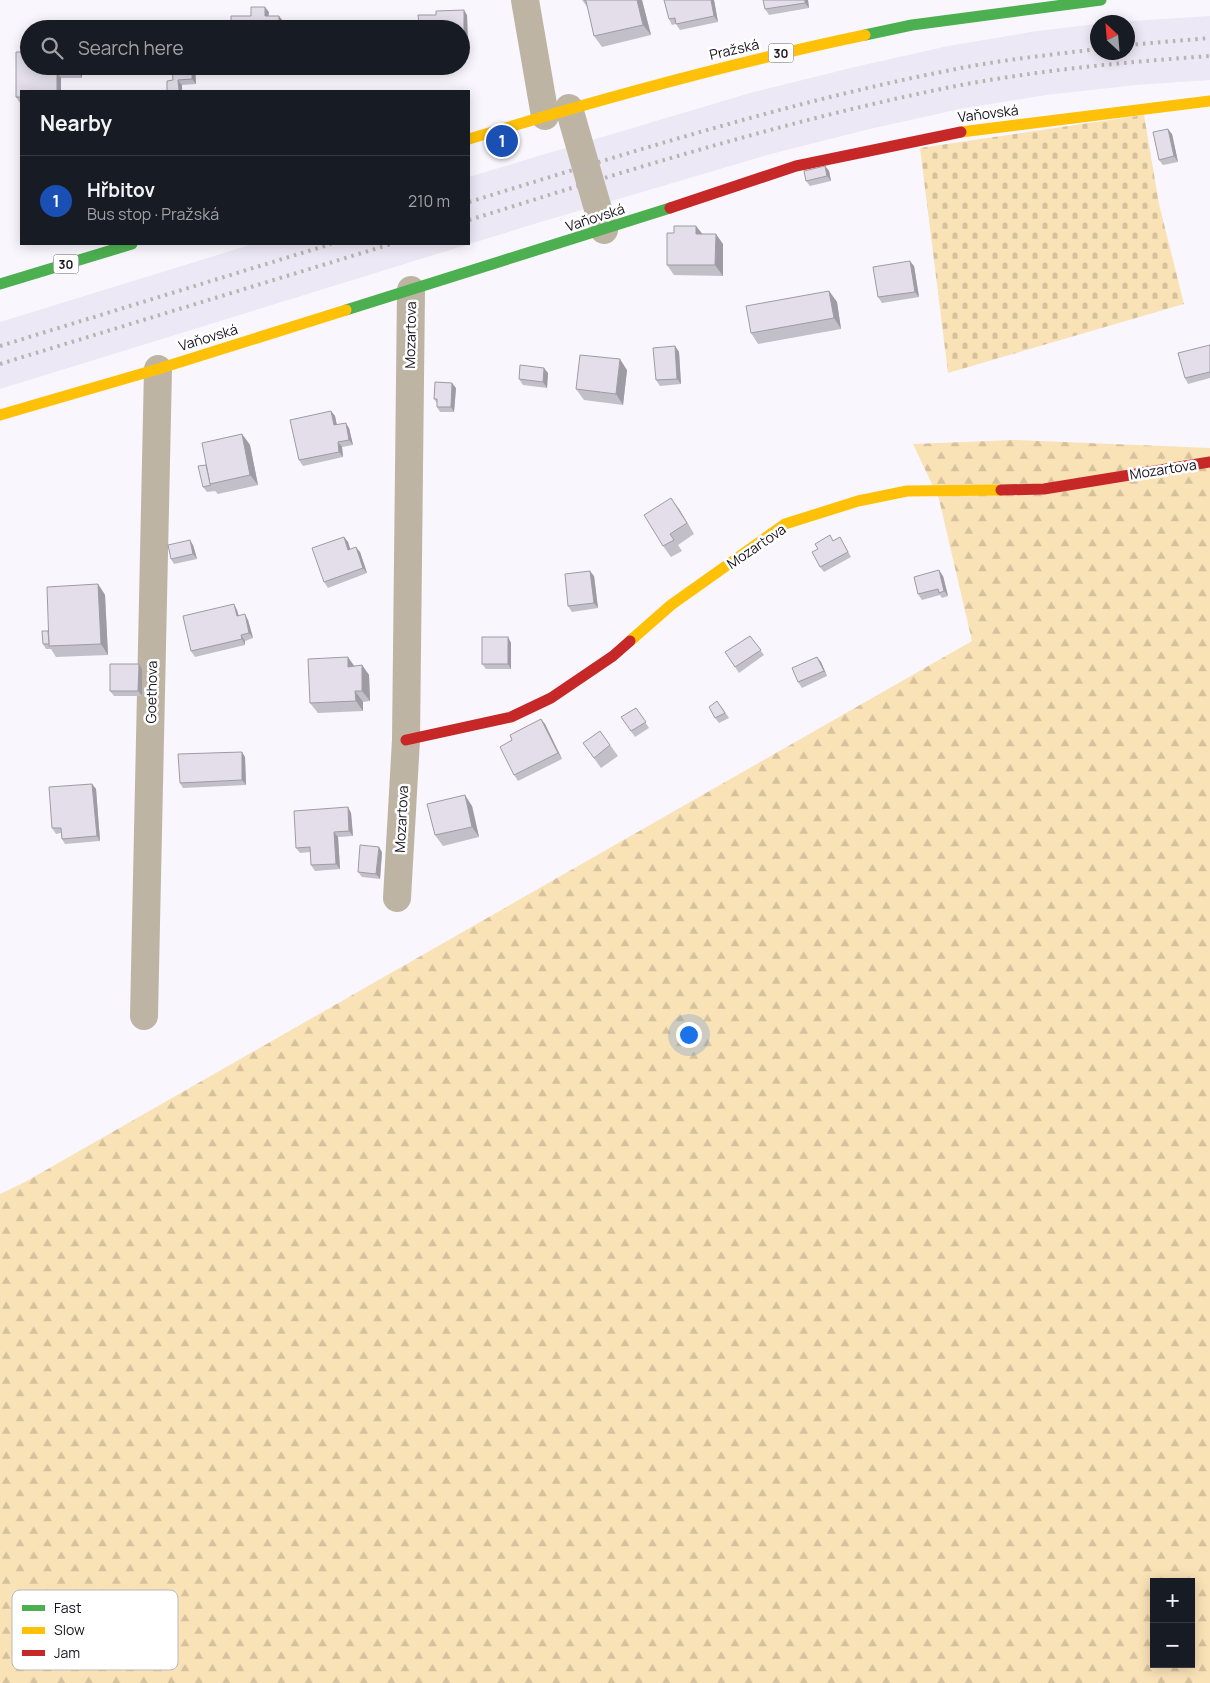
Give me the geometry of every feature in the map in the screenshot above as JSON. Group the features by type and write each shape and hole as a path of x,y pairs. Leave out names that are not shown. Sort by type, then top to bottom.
{"street":[{"path":"525,0 557,112 604,230"},
{"name":"Pražská","path":"470,139 557,112 699,73 885,31 970,17 1101,0"},
{"name":"Vaňovská","path":"0,415 604,230 796,166 940,135 1210,101"},
{"name":"30","path":"0,284 129,245"},
{"name":"Mozartova","path":"396,898 406,740 411,290"},
{"name":"Goethova","path":"144,1016 158,368"},
{"name":"Mozartova","path":"406,740 511,717 551,698 613,656 671,605 784,524 858,501 907,491 1044,489 1210,462"}],"shaded area":[{"path":"1210,16 1210,80 1136,85 1046,95 960,109 874,128 767,155 470,244 470,177 750,93 948,46 1037,31 1090,25 1090,60 1135,60 1135,21"},
{"path":"250,245 466,245 0,389 0,322"}],"green space":[{"path":"1144,115 1159,204 1184,304 948,373 920,148"},
{"path":"1014,440 1210,448 1210,1683 0,1683 0,1194 25,1182 972,641 939,499 913,444"}],"building":[{"path":"584,0 637,0 643,25 594,36 586,1"},
{"path":"664,0 711,0 714,16 676,24 675,18 669,19"},
{"path":"763,0 805,0 805,3 765,9"},
{"path":"251,7 265,7 265,16 279,16 279,20 231,20 231,16 251,16"},
{"path":"464,10 464,20 419,20 418,15 436,15 436,11"},
{"path":"16,52 20,52 20,75 57,75 57,90 20,90 20,97 16,97"},
{"path":"173,75 192,75 192,79 178,80 179,90 167,90 167,81 173,80"},
{"path":"1168,129 1174,156 1159,160 1153,132"},
{"path":"825,166 827,176 806,181 804,171"},
{"path":"674,226 696,226 696,234 716,234 715,265 667,265 667,233 674,233"},
{"path":"910,261 915,292 878,297 873,267"},
{"path":"829,291 834,318 751,333 746,306"},
{"path":"1210,345 1210,372 1185,378 1178,353"},
{"path":"675,346 677,379 656,380 653,348"},
{"path":"580,355 620,359 616,394 576,389"},
{"path":"520,365 544,368 543,382 519,379"},
{"path":"435,382 452,383 451,407 437,407 437,399 434,399"},
{"path":"331,411 334,425 346,423 349,440 338,442 339,452 299,460 290,420"},
{"path":"242,434 250,475 210,484 202,443"},
{"path":"206,465 211,485 203,487 198,466"},
{"path":"671,498 687,523 670,534 674,540 663,546 644,515"},
{"path":"830,535 833,541 840,537 848,552 820,567 812,552 818,549 815,544"},
{"path":"344,537 348,550 356,547 363,568 324,582 312,548"},
{"path":"190,540 193,554 171,559 168,545"},
{"path":"939,570 944,591 939,593 938,589 918,594 914,577"},
{"path":"590,571 594,603 568,606 565,574"},
{"path":"98,584 101,644 49,646 47,587"},
{"path":"234,604 237,616 245,614 249,633 241,635 242,639 191,651 183,616"},
{"path":"42,631 48,631 49,644 43,644"},
{"path":"750,636 761,650 735,667 725,652"},
{"path":"482,637 508,637 508,664 482,664"},
{"path":"348,657 348,667 362,665 362,691 355,691 356,701 310,703 308,659"},
{"path":"817,657 824,671 798,682 792,668"},
{"path":"110,664 139,664 138,691 110,691"},
{"path":"717,701 725,713 715,718 709,707"},
{"path":"636,708 646,722 631,731 621,717"},
{"path":"541,719 558,753 514,775 500,747 512,740 510,735"},
{"path":"600,731 610,745 594,758 583,743"},
{"path":"242,752 242,780 180,783 178,754"},
{"path":"92,784 97,836 62,839 61,828 52,828 49,787"},
{"path":"465,795 472,827 435,835 427,804"},
{"path":"348,807 349,831 334,832 336,864 311,865 310,847 296,848 294,811"},
{"path":"360,845 379,847 376,874 358,872"}],"railway":[{"path":"1135,44 1210,38"},
{"path":"470,202 708,130 829,97 969,66 1090,50"},
{"path":"470,220 710,147 894,99 988,80 1051,71 1210,56"},
{"path":"0,346 328,245"},
{"path":"0,364 388,245"}],"traffic: fast":[{"path":"865,35 912,25 1101,0"},
{"path":"346,310 670,208"},
{"path":"0,284 129,245"}],"traffic: slow":[{"path":"470,139 666,82 765,57 865,35"},
{"path":"961,132 1210,101"},
{"path":"0,415 158,369 346,310"},
{"path":"630,641 671,605 785,524 858,501 907,491 1001,490"}],"traffic: jam":[{"path":"670,208 796,166 961,132"},
{"path":"1001,490 1044,489 1210,462"},
{"path":"406,740 511,717 551,698 613,656 630,641"}],"place":[{"name":"Hřbitov","path":"502,141"}]}
